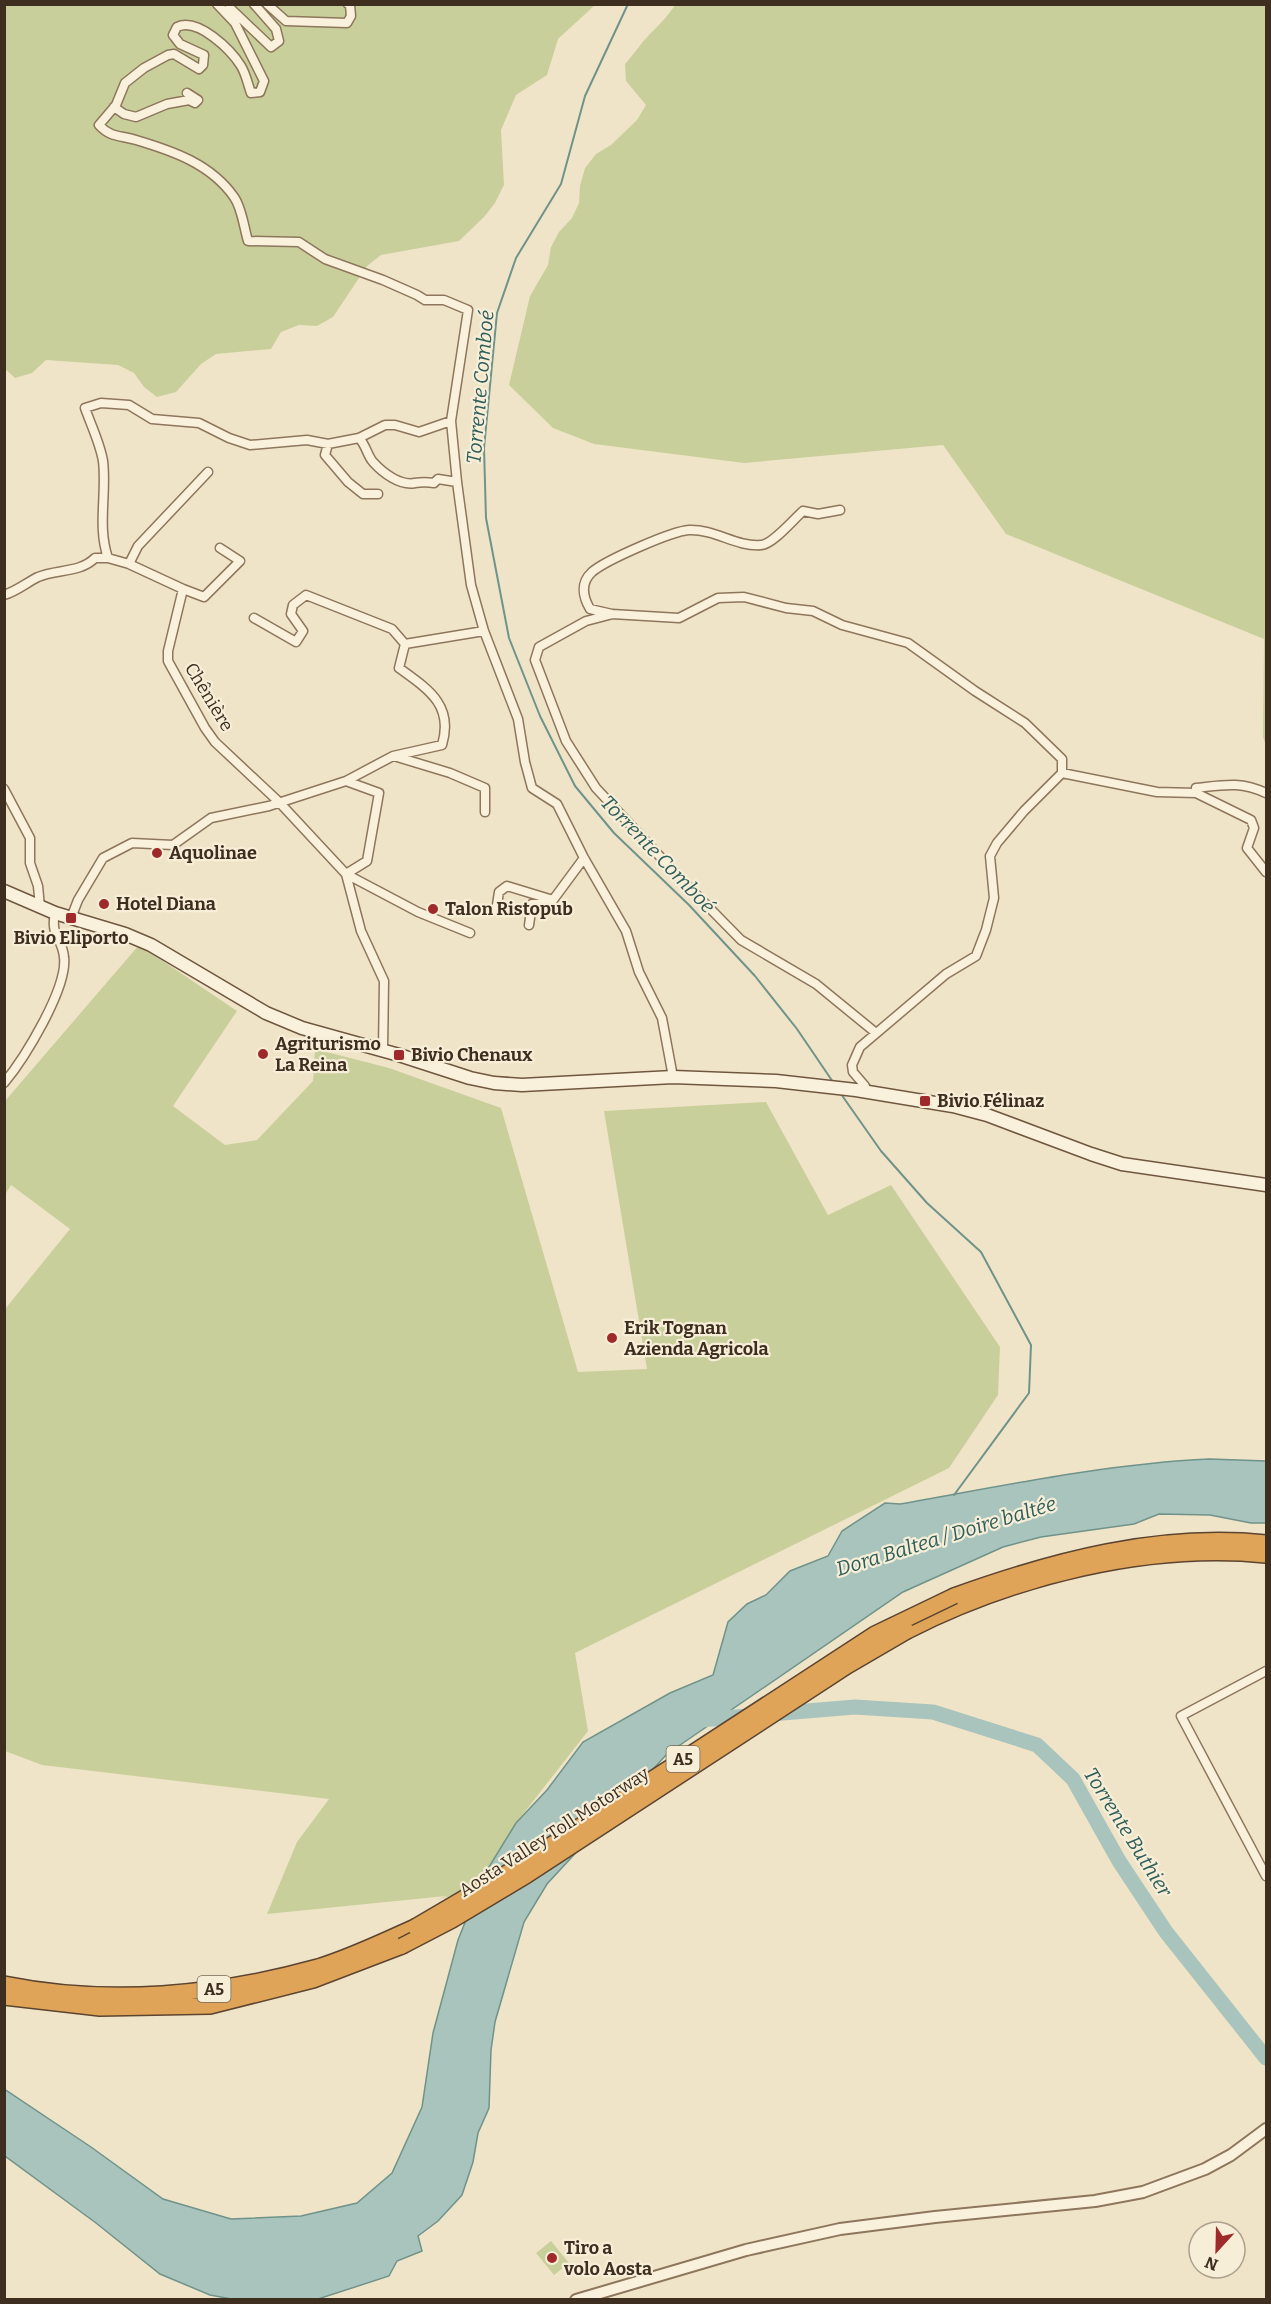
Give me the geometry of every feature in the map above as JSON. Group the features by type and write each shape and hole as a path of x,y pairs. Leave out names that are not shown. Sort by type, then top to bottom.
{"highway":[{"name":"Aosta Valley Toll Motorway","path":"4,1984 88,1996 198,1991 248,1983 319,1966 415,1927 519,1866 875,1634 954,1596 1056,1562 1138,1547 1203,1540 1266,1543"},
{"name":"Aosta Valley Toll Motorway","path":"4,1997 100,2008 210,2006 313,1980 402,1946 490,1898 847,1666 940,1614 1029,1582 1076,1570 1169,1555 1211,1553 1266,1555"}],"main road":[{"path":"4,891 55,913 126,934 151,945 266,1013 302,1028 470,1078 522,1085 674,1077 776,1081 861,1090 953,1106 987,1115 1122,1164 1266,1185"}],"street":[{"path":"217,4 235,23 264,81 260,92 251,93 242,67 219,41 197,27 183,24 177,27 173,35 180,44 204,55 203,65 199,69 174,54 168,55 125,83 114,107 99,125 108,134 129,138 179,154 207,169 235,198 248,241 298,242 326,259 383,280 425,300 444,300 468,310 451,421 471,585 483,632 518,719 532,788 557,804 584,858 626,931 639,972 662,1017 674,1077"},
{"path":"229,4 230,8 271,47 279,41 276,29 254,4"},
{"path":"267,4 286,21 347,23 351,16 348,4"},
{"path":"114,107 124,114 136,117 167,104 189,100 195,103 198,100 187,93"},
{"path":"108,558 101,526 103,464 85,408 101,403 129,405 152,419 199,423 229,438 250,445 307,440 328,444 359,438 385,425 395,425 419,432 451,421"},
{"path":"359,438 366,445 371,461 395,480 415,484 421,481 434,483 438,479 457,482"},
{"path":"328,444 325,455 348,482 363,494 378,494"},
{"path":"129,564 138,546 208,472"},
{"path":"840,510 818,514 803,511 774,540 763,546 744,544 714,533 688,530 660,539 618,557 591,573 584,588 583,598 590,609 612,614 679,618 718,598 744,597 786,608 813,610 842,625 908,643 975,691 1025,723 1062,759 1062,773 1024,811 997,843 990,856 994,898 986,930 976,956 946,974 860,1047 852,1065 853,1072 865,1086 861,1090"},
{"path":"4,595 39,577 87,567 95,558 108,558 129,564 204,597 240,561 220,548"},
{"name":"Chênière","path":"183,589 168,651 168,661 205,728 215,742 279,802 346,874"},
{"path":"254,618 296,642 303,631 291,614 293,605 306,595 392,629 405,644"},
{"path":"612,614 586,621 539,647 536,660 566,741 596,788 741,940 816,984 876,1033"},
{"path":"405,644 483,632"},
{"path":"71,918 78,900 103,858 132,843 173,845 211,818 269,806 346,781 393,756 441,745 446,730 440,703 399,668 405,644"},
{"path":"393,756 450,773 485,788 485,812"},
{"path":"1062,773 1157,792 1196,793 1251,820 1254,828 1247,848 1266,872"},
{"path":"346,781 379,793 367,861 346,874"},
{"path":"1196,793 1196,788 1230,784 1242,784 1266,793"},
{"path":"4,789 30,838 30,863 38,886 40,907"},
{"path":"529,925 532,904 543,904 553,900 584,858"},
{"path":"346,874 418,912 470,933"},
{"path":"346,874 361,931 384,981 383,1051"},
{"path":"496,911 499,892 507,886 553,900"},
{"path":"4,1083 21,1063 54,1000 63,974 64,957 53,929 55,913"},
{"path":"1266,1671 1181,1716 1266,1876"},
{"path":"576,2300 746,2250 840,2229 1095,2201 1143,2192 1205,2169 1231,2155 1266,2129"}],"green space":[{"path":"5,5 595,5 558,39 547,75 516,95 501,130 504,185 495,203 484,217 459,241 381,255 367,266 333,317 317,326 299,325 281,332 271,349 216,354 201,364 176,392 157,397 144,387 134,373 118,365 46,360 32,373 15,378 5,369"},
{"path":"675,5 1266,5 1266,746 1263,737 1264,639 1006,534 943,445 744,463 594,444 553,428 509,385 530,296 548,265 551,247 559,232 572,218 579,203 580,186 585,168 596,154 611,145 637,120 646,105 626,81 625,64"},
{"path":"139,945 237,1011 173,1106 225,1145 257,1140 313,1081 315,1049 389,1068 501,1108 578,1372 647,1369 604,1111 766,1102 828,1215 891,1185 1000,1347 998,1395 949,1468 575,1653 588,1731 516,1823 484,1875 458,1894 436,1900 446,1896 267,1914 297,1842 329,1799 42,1765 5,1751 5,1309 70,1229 11,1185 5,1195 5,1101"},
{"name":"Tiro a volo Aosta","path":"551,2241 569,2263 554,2275 536,2253"}],"water":[{"name":"Dora Baltea / Doire baltée","path":"1209,1459 1266,1461 1266,1523 1251,1523 1210,1515 1159,1514 1134,1524 1041,1537 1003,1547 903,1592 667,1754 547,1884 524,1922 495,2022 491,2050 489,2108 478,2133 473,2162 462,2195 438,2221 418,2236 422,2251 397,2261 389,2276 318,2299 237,2300 210,2295 160,2274 96,2223 5,2156 4,2089 163,2199 231,2219 301,2216 357,2203 392,2173 422,2107 433,2033 458,1940 484,1875 516,1823 547,1790 583,1742 670,1693 713,1675 728,1622 747,1604 766,1595 790,1571 828,1556 842,1531 885,1503 900,1504 1092,1471"}],"waterway":[{"name":"Torrente Comboé","path":"628,4 585,96 561,184 516,258 497,313 484,448 486,518 509,638 540,716 575,786 614,833 689,905 755,976 797,1029 833,1082"},
{"name":"Torrente Comboé","path":"841,1094 881,1151 927,1203 981,1252 1031,1345 1029,1393 954,1495"},
{"name":"Torrente Buthier","path":"700,1720 855,1707 933,1712 1037,1745 1073,1779 1119,1861 1166,1932 1266,2058"}],"place":[{"name":"Aquolinae","path":"157,853"},
{"name":"Hotel Diana","path":"104,904"},
{"name":"Talon Ristopub","path":"433,909"},
{"name":"Bivio Eliporto","path":"71,918"},
{"name":"Agriturismo La Reina","path":"263,1054"},
{"name":"Bivio Chenaux","path":"399,1055"},
{"name":"Bivio Félinaz","path":"925,1101"},
{"name":"Erik Tognan Azienda Agricola","path":"612,1338"},
{"name":"Tiro a volo Aosta","path":"552,2258"}]}
